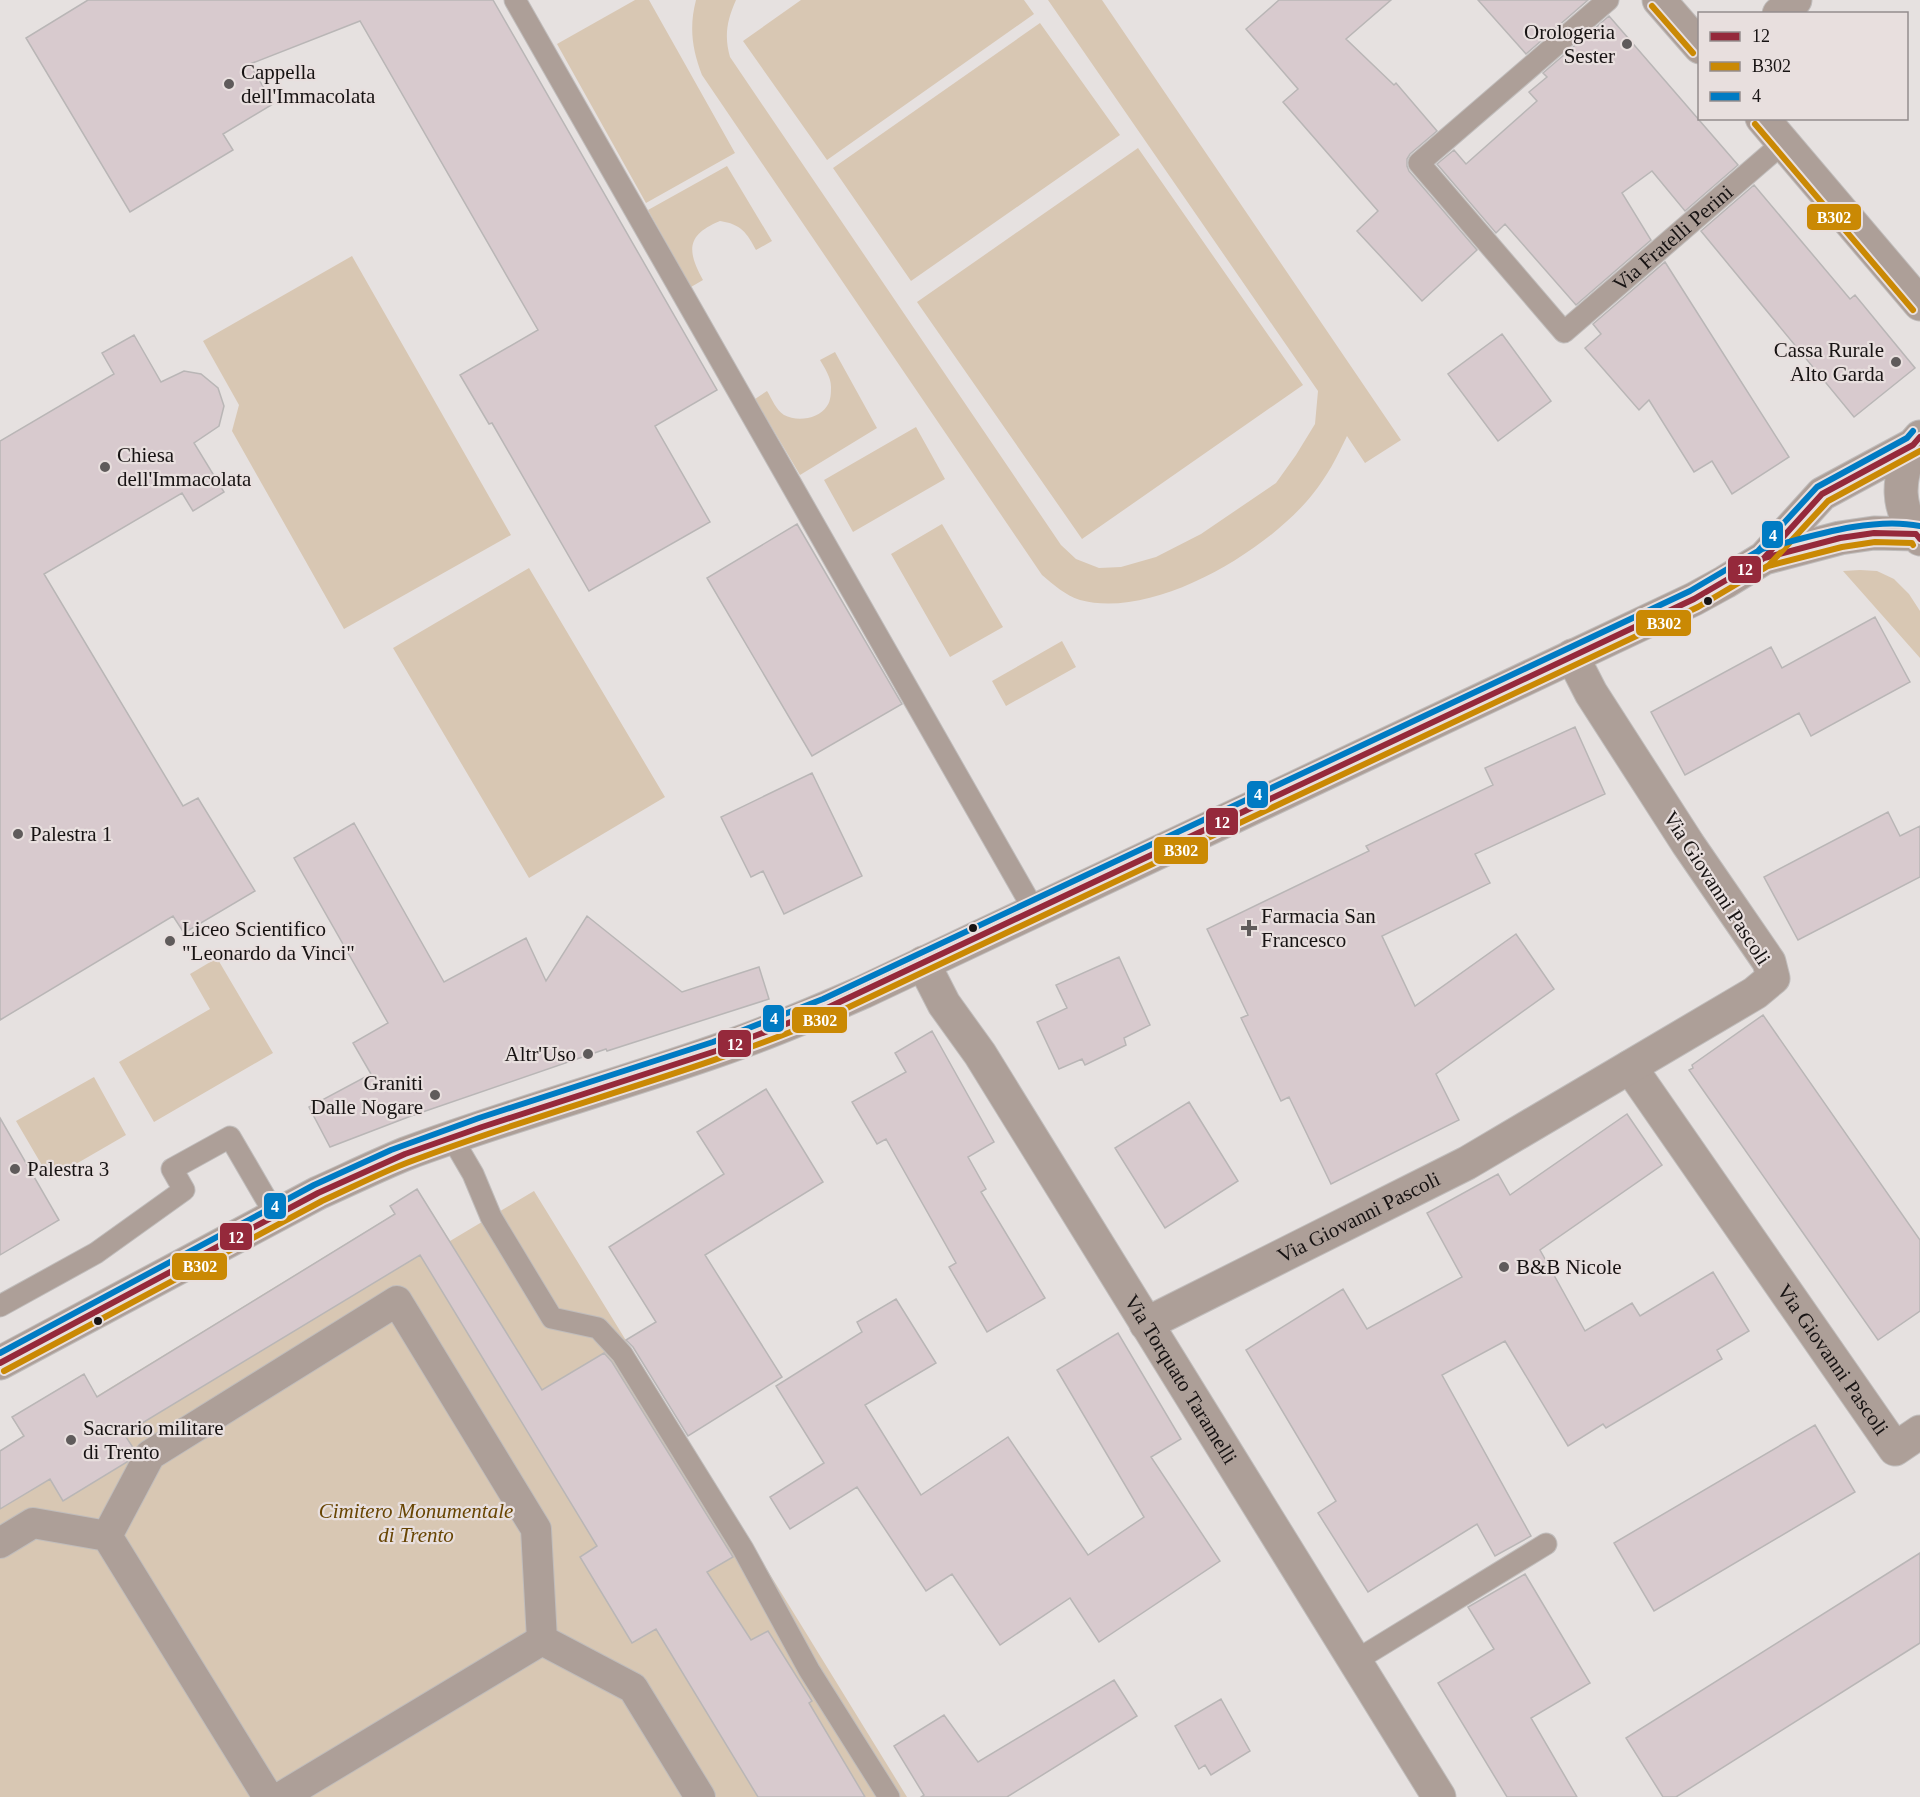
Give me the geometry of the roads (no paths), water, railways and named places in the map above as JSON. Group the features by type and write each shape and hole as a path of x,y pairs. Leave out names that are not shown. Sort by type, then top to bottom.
{"street":[{"path":"1659,0 1698,45"},
{"path":"1781,12 1795,0"},
{"path":"1764,120 1920,304"},
{"path":"1916,441 1906,460 1901,479 1901,499 1907,517 1918,536"},
{"path":"1764,558 1822,494 1916,441"},
{"path":"0,1363 276,1216 358,1175 452,1138 718,1051 799,1020 863,992 1694,599 1764,558 1840,537 1874,533 1918,536"},
{"name":"Via Giovanni Pascoli","path":"1146,1324 1467,1163 1755,993 1773,978 1769,962 1688,844 1591,693 1572,656"},
{"name":"Via Torquato Taramelli","path":"922,963 944,1004 980,1054 1439,1797"},
{"name":"Via Giovanni Pascoli","path":"1630,1067 1895,1449 1920,1432"},
{"path":"107,1536 150,1455 397,1301 536,1529 542,1640"},
{"path":"0,1543 33,1523 107,1536 268,1797"},
{"path":"281,1797 542,1640"},
{"path":"542,1640 633,1688 700,1797"}],"lane":[{"path":"515,0 1035,910"},
{"name":"Via Fratelli Perini","path":"1608,0 1419,163 1564,332 1784,143"},
{"path":"0,1306 96,1253 184,1191 172,1169 230,1137 276,1216"},
{"path":"452,1138 473,1174 491,1217 552,1318 598,1328 622,1354 743,1549 809,1670 889,1797"},
{"path":"1355,1661 1546,1544"}],"place":[{"name":"Orologeria Sester","path":"1627,44"},
{"name":"Cappella dell'Immacolata","path":"229,84"},
{"name":"Cassa Rurale Alto Garda","path":"1896,362"},
{"name":"Chiesa dell'Immacolata","path":"105,467"},
{"name":"Palestra 1","path":"18,834"},
{"name":"Farmacia San Francesco","path":"1249,928"},
{"name":"Liceo Scientifico \"Leonardo da Vinci\"","path":"170,941"},
{"name":"Altr'Uso","path":"588,1054"},
{"name":"Graniti Dalle Nogare","path":"435,1095"},
{"name":"Palestra 3","path":"15,1169"},
{"name":"B&B Nicole","path":"1504,1267"},
{"name":"Sacrario militare di Trento","path":"71,1440"}],"park label":[{"name":"Cimitero Monumentale di Trento","path":"416,1523"}]}
